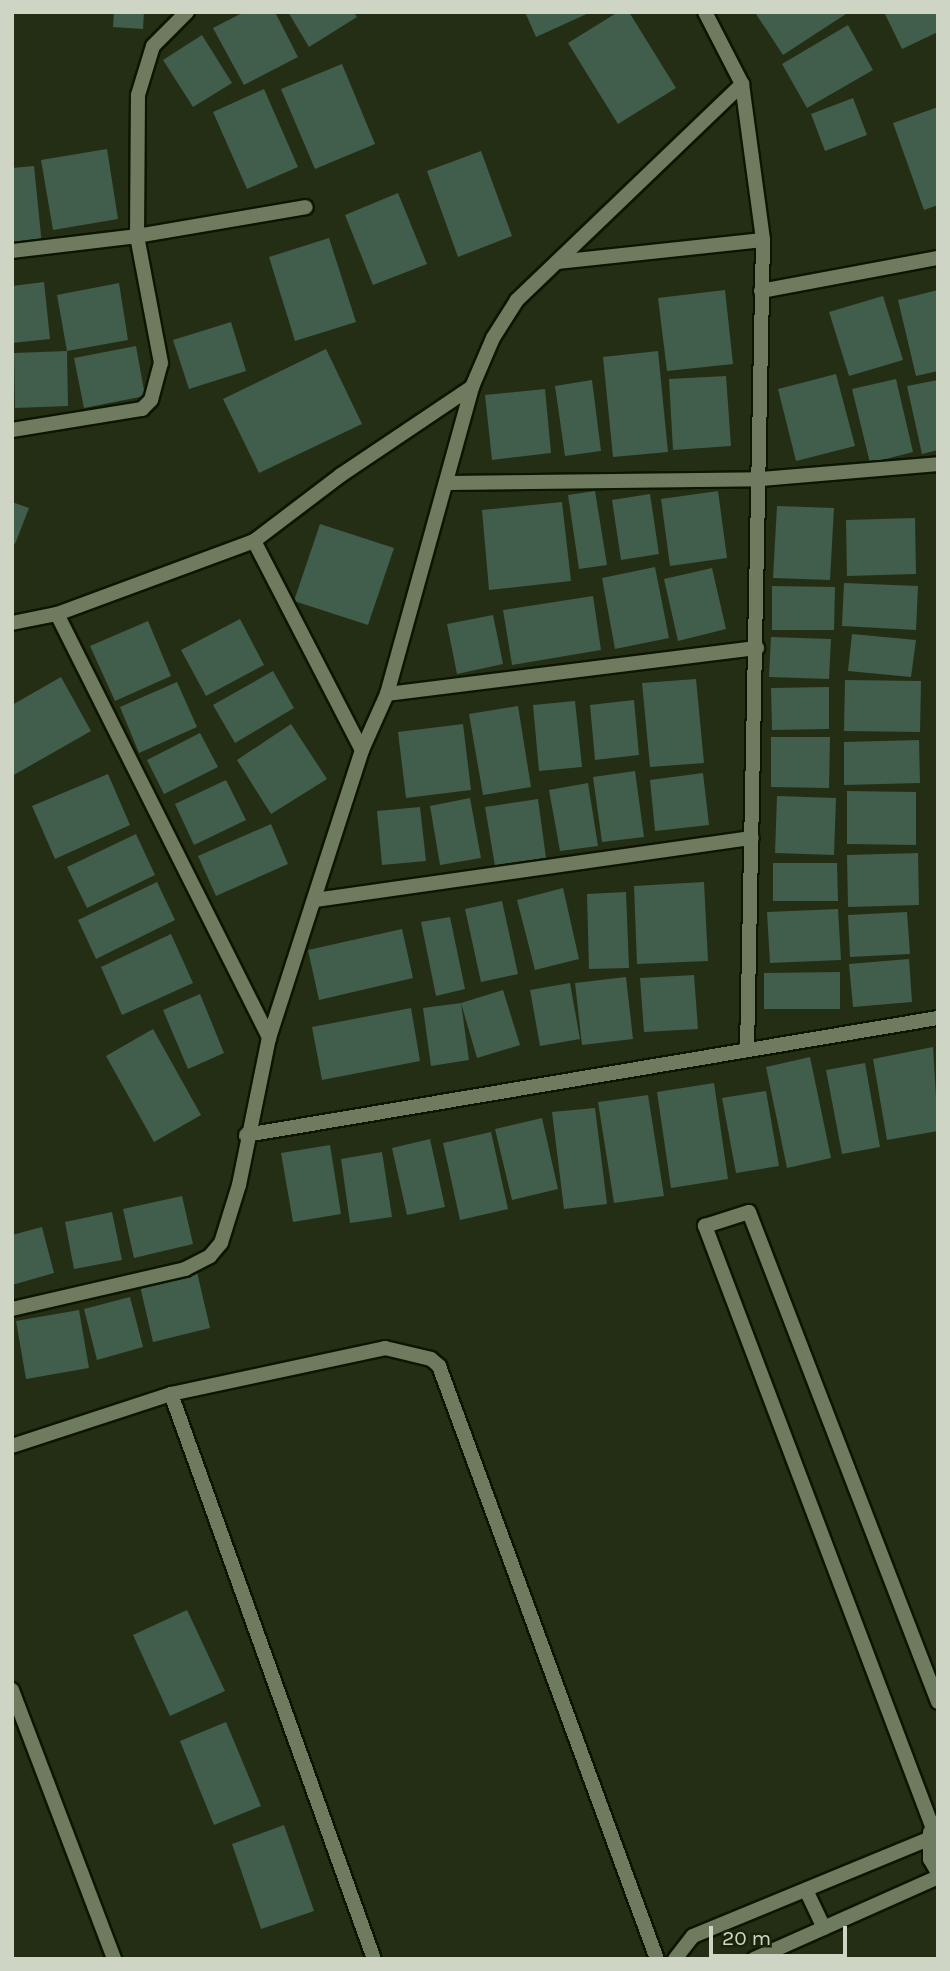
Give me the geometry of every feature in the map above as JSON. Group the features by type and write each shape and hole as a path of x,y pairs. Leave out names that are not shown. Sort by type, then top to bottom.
{"street":[{"path":"12,430 142,409 151,400 160,363 137,236 138,95 153,46 187,12"},
{"path":"705,12 742,84 763,240 761,479 747,1050"},
{"path":"12,1309 185,1269 210,1256 230,1220 246,1135 269,1038 362,750 387,694 448,483 472,387 493,338 517,300 742,84"},
{"path":"12,251 137,236 306,207"},
{"path":"557,262 763,240"},
{"path":"761,291 938,258"},
{"path":"12,623 57,614 254,541 341,475 472,387"},
{"path":"448,483 761,479 938,464"},
{"path":"254,541 362,750"},
{"path":"57,614 269,1038"},
{"path":"387,694 757,648"},
{"path":"314,900 752,838"},
{"path":"246,1135 938,1018"},
{"path":"754,1959 938,1875 930,1859 933,1828 705,1226 749,1212 938,1702"},
{"path":"12,1446 171,1394 385,1348 421,1354 439,1366 657,1959"},
{"path":"171,1394 374,1959"},
{"path":"12,1690 114,1959"},
{"path":"675,1959 693,1936 806,1890 933,1828"},
{"path":"806,1890 824,1928"}],"building":[{"path":"114,12 144,12 143,29 113,27"},
{"path":"244,12 275,12 298,57 244,85 213,28"},
{"path":"288,12 354,12 357,17 309,47"},
{"path":"525,12 591,12 536,37"},
{"path":"618,12 629,12 676,88 618,124 568,43"},
{"path":"849,12 783,55 756,14"},
{"path":"884,12 938,12 938,32 902,49"},
{"path":"848,25 873,70 807,108 782,64"},
{"path":"202,35 232,83 193,107 163,60"},
{"path":"342,64 375,144 315,169 281,89"},
{"path":"264,89 298,167 247,189 213,112"},
{"path":"853,98 867,135 825,151 811,114"},
{"path":"938,107 938,205 924,210 893,123"},
{"path":"107,149 118,219 53,230 41,160"},
{"path":"481,151 512,236 458,257 427,171"},
{"path":"34,166 42,245 12,248 12,168"},
{"path":"398,193 427,264 373,285 345,215"},
{"path":"329,238 356,322 295,341 269,257"},
{"path":"44,282 50,339 12,343 12,286"},
{"path":"119,283 128,340 67,351 57,295"},
{"path":"725,290 733,364 667,371 658,298"},
{"path":"938,290 938,371 916,376 898,300"},
{"path":"883,296 903,360 849,376 829,312"},
{"path":"231,322 246,371 189,389 173,340"},
{"path":"136,346 145,396 84,408 74,358"},
{"path":"326,349 362,424 259,473 223,399"},
{"path":"67,351 68,406 15,408 14,353"},
{"path":"658,351 668,452 613,457 603,357"},
{"path":"836,374 855,446 796,461 778,389"},
{"path":"726,376 731,446 673,450 669,379"},
{"path":"896,379 913,452 870,463 852,389"},
{"path":"592,380 601,451 565,456 555,386"},
{"path":"938,380 938,450 922,454 907,386"},
{"path":"545,389 551,453 492,460 485,395"},
{"path":"595,491 607,565 579,569 568,495"},
{"path":"718,491 727,558 670,566 661,499"},
{"path":"650,494 659,554 621,560 612,500"},
{"path":"12,502 29,508 15,544 12,543"},
{"path":"562,502 571,581 489,590 482,510"},
{"path":"777,506 834,508 830,580 773,578"},
{"path":"915,518 916,574 847,576 846,520"},
{"path":"320,524 394,548 368,625 294,601"},
{"path":"655,567 669,638 615,649 602,578"},
{"path":"712,568 726,629 678,641 664,579"},
{"path":"844,583 918,586 916,630 842,626"},
{"path":"772,586 835,587 834,630 772,630"},
{"path":"593,596 601,650 512,665 503,610"},
{"path":"493,615 503,664 457,674 447,624"},
{"path":"240,619 264,665 206,696 181,650"},
{"path":"148,621 171,676 115,701 90,646"},
{"path":"852,634 916,640 911,677 848,671"},
{"path":"771,637 831,639 829,679 769,677"},
{"path":"273,671 294,708 235,743 213,705"},
{"path":"61,677 91,731 12,776 12,705"},
{"path":"696,679 704,763 650,767 642,683"},
{"path":"845,680 921,681 920,732 844,731"},
{"path":"177,682 197,727 139,753 120,707"},
{"path":"829,687 829,729 772,730 771,688"},
{"path":"634,700 639,755 595,760 590,705"},
{"path":"575,701 582,767 539,771 533,705"},
{"path":"518,706 531,787 483,795 469,714"},
{"path":"291,724 327,779 271,814 237,760"},
{"path":"463,724 471,790 406,798 398,732"},
{"path":"200,733 218,767 164,794 147,760"},
{"path":"771,737 830,737 829,788 771,787"},
{"path":"919,740 920,783 844,785 844,742"},
{"path":"635,771 644,837 602,842 593,777"},
{"path":"703,773 709,825 655,831 650,780"},
{"path":"108,774 130,825 55,859 32,806"},
{"path":"226,780 246,820 194,845 175,804"},
{"path":"588,783 598,846 560,851 549,790"},
{"path":"847,791 916,792 916,845 847,844"},
{"path":"777,796 836,798 834,855 775,853"},
{"path":"470,798 481,858 440,865 430,806"},
{"path":"538,799 546,858 495,866 485,807"},
{"path":"420,807 426,861 382,865 377,811"},
{"path":"271,824 288,864 216,896 198,856"},
{"path":"136,834 155,875 87,908 67,867"},
{"path":"918,853 919,905 848,907 847,855"},
{"path":"773,863 837,863 838,901 773,901"},
{"path":"157,882 175,920 96,959 78,920"},
{"path":"704,882 708,961 637,964 634,886"},
{"path":"563,888 579,959 535,970 517,900"},
{"path":"626,892 629,968 589,969 587,894"},
{"path":"502,901 518,974 481,982 465,909"},
{"path":"838,909 841,960 770,963 767,912"},
{"path":"907,912 910,954 850,957 848,915"},
{"path":"450,917 465,989 436,996 421,922"},
{"path":"402,929 413,978 319,1000 308,950"},
{"path":"171,934 193,983 122,1015 101,967"},
{"path":"909,959 912,1002 853,1007 849,964"},
{"path":"840,972 840,1009 764,1009 764,973"},
{"path":"694,975 698,1029 644,1032 640,978"},
{"path":"626,977 633,1039 582,1045 575,983"},
{"path":"570,983 580,1039 540,1046 530,990"},
{"path":"503,990 520,1045 477,1058 461,1003"},
{"path":"200,994 224,1053 188,1069 163,1010"},
{"path":"461,1003 469,1060 431,1066 423,1008"},
{"path":"411,1008 420,1061 322,1080 312,1027"},
{"path":"153,1029 201,1115 154,1142 106,1056"},
{"path":"933,1047 938,1131 887,1140 873,1059"},
{"path":"810,1057 831,1158 787,1168 766,1067"},
{"path":"865,1063 880,1147 842,1154 826,1070"},
{"path":"714,1083 728,1179 671,1188 657,1092"},
{"path":"766,1091 779,1166 736,1173 722,1098"},
{"path":"648,1095 664,1196 614,1203 598,1102"},
{"path":"595,1108 607,1204 564,1209 552,1112"},
{"path":"542,1118 558,1189 512,1200 495,1129"},
{"path":"491,1132 508,1209 460,1220 443,1143"},
{"path":"430,1139 445,1207 407,1215 392,1148"},
{"path":"330,1145 341,1214 293,1222 281,1153"},
{"path":"382,1152 392,1217 350,1223 341,1159"},
{"path":"182,1196 193,1244 134,1258 123,1209"},
{"path":"112,1212 122,1260 74,1269 65,1222"},
{"path":"42,1227 54,1273 12,1285 12,1235"},
{"path":"197,1272 210,1328 153,1342 140,1286"},
{"path":"130,1297 143,1347 97,1360 84,1309"},
{"path":"79,1310 89,1368 26,1379 16,1321"},
{"path":"187,1610 225,1691 170,1716 133,1635"},
{"path":"226,1722 261,1806 214,1825 180,1741"},
{"path":"284,1825 314,1911 261,1929 232,1844"}]}
